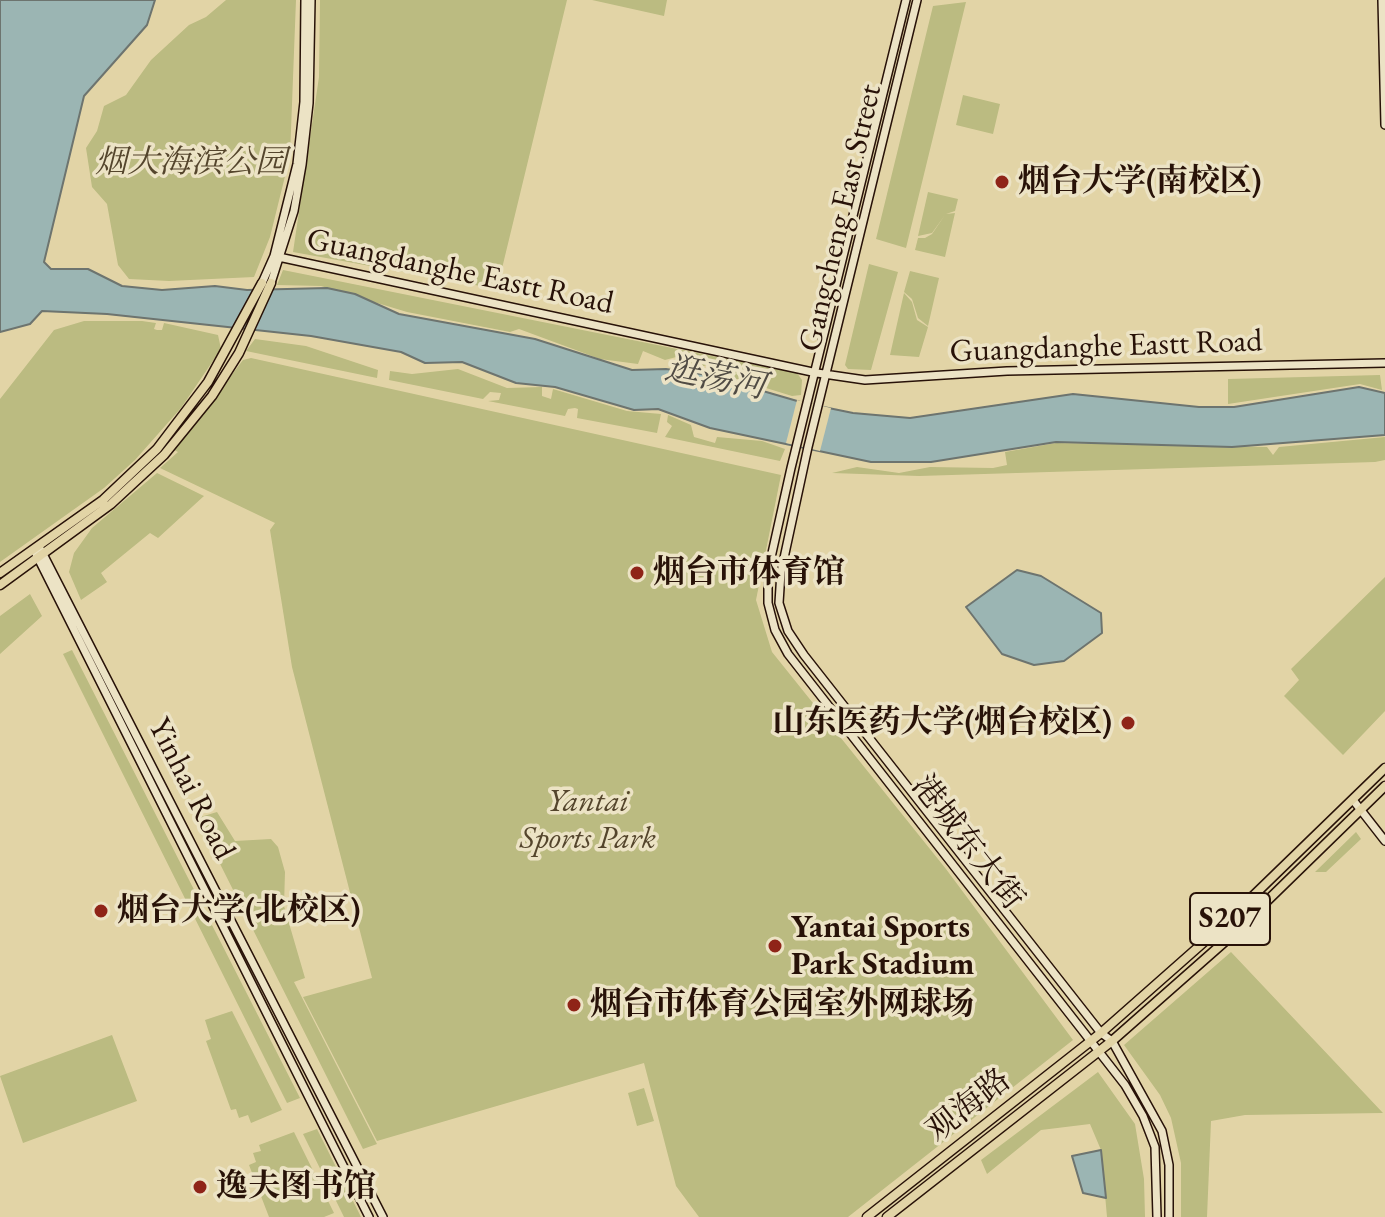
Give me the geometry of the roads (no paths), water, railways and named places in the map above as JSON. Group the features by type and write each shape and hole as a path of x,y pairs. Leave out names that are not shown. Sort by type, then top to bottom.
{"main road":[{"path":"278,257 297,164 304,102 305,0"},
{"path":"0,573 111,504 164,455 212,396 248,335 278,257 302,165 309,103 311,0"},
{"name":"Gangcheng East Street","path":"797,446 906,0"},
{"name":"Gangcheng East Street","path":"808,447 917,0"},
{"path":"1382,0 1385,125"},
{"path":"847,246 858,249"},
{"name":"Guangdanghe Eastt Road","path":"278,257 828,375 894,380 1007,371 1385,363"},
{"path":"0,585 103,500 157,449 208,382 267,283"},
{"name":"港城东大街","path":"797,446 767,586 771,619 780,641 1125,1085 1151,1133 1157,1167 1157,1217"},
{"name":"港城东大街","path":"808,447 781,572 779,603 788,631 1101,1033 1112,1041 1162,1131 1169,1165 1169,1217"},
{"name":"Yinhai Road","path":"38,552 369,1217"},
{"name":"Yinhai Road","path":"38,552 383,1217"},
{"name":"S207","path":"1101,1033 1221,927 1385,768"},
{"name":"S207","path":"1112,1041 1230,937 1385,786"},
{"path":"1353,800 1385,841"},
{"name":"观海路","path":"867,1217 1101,1033"},
{"name":"观海路","path":"887,1217 1112,1041"}],"water":[{"name":"逛荡河","path":"0,0 155,0 147,25 84,96 44,262 51,269 88,269 122,286 162,290 215,286 247,290 327,288 355,294 399,314 535,339 632,370 666,369 708,375 804,403 853,413 910,418 1073,394 1199,407 1234,407 1359,387 1385,393 1385,435 1232,447 1056,442 931,462 871,462 710,428 658,409 634,410 555,387 516,383 462,362 425,363 401,352 311,336 107,314 42,311 30,324 0,332"},
{"path":"1017,570 1041,576 1101,613 1102,633 1064,661 1034,665 1002,654 966,607"},
{"path":"1101,1150 1106,1198 1083,1193 1072,1156"}],"place":[{"name":"烟台大学(南校区)","path":"1002,182"},
{"name":"烟台市体育馆","path":"637,573"},
{"name":"山东医药大学(烟台校区)","path":"1128,723"},
{"name":"烟台大学(北校区)","path":"101,911"},
{"name":"Yantai Sports Park Stadium","path":"775,946"},
{"name":"烟台市体育公园室外网球场","path":"574,1005"},
{"name":"逸夫图书馆","path":"200,1187"}],"park label":[{"name":"烟大海滨公园","path":"191,163"},
{"name":"Yantai Sports Park","path":"588,820"}]}
